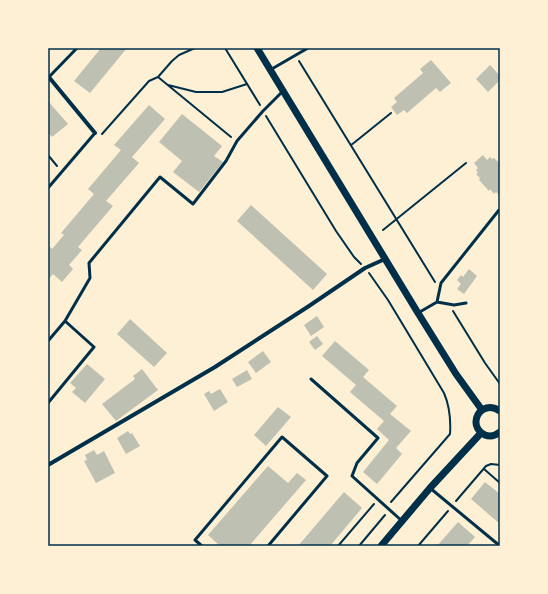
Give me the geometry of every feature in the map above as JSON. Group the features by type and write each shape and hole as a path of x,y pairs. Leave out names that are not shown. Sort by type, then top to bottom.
{"street":[{"path":"257,48 418,313 456,374 482,410"},
{"path":"49,76 95,133"},
{"path":"48,465 215,367 365,268 385,259"},
{"path":"500,411 496,408 488,407 482,410 477,417 476,423 481,432 486,435 492,436 500,433"},
{"path":"381,546 430,488 481,432"}],"lane":[{"path":"49,76 77,48"},
{"path":"270,70 308,48"},
{"path":"48,341 65,321 90,278 89,263 160,177 192,204 226,161 237,141 283,91"},
{"path":"48,188 95,133"},
{"path":"437,302 441,284 499,210"},
{"path":"418,313 437,302 454,305 466,303"},
{"path":"48,403 94,347 65,321"},
{"path":"311,379 378,438 357,463 352,476 402,522"},
{"path":"202,546 195,540 282,437 327,476 268,546"},
{"path":"430,488 500,546"}],"path":[{"path":"99,137 149,81 158,77 172,60 195,48"},
{"path":"296,55 440,290"},
{"path":"158,77 237,141"},
{"path":"167,84 196,92 222,92 247,84"},
{"path":"351,145 391,113"},
{"path":"48,155 62,172"},
{"path":"383,230 466,163"},
{"path":"448,304 500,384"},
{"path":"500,465 490,464 484,469 500,483"},
{"path":"338,546 378,500"},
{"path":"359,546 389,510"}],"building":[{"path":"101,48 127,48 90,93 74,81"},
{"path":"431,60 451,83 440,92 436,88 407,113 404,110 397,115 391,107 397,102 394,98 423,73 420,69"},
{"path":"490,65 500,76 500,80 488,92 476,79"},
{"path":"48,101 68,124 52,137 48,132"},
{"path":"149,105 165,119 132,157 139,163 106,201 113,206 78,247 82,250 69,265 73,269 62,282 53,274 48,280 48,245 52,249 64,235 61,233 94,194 88,189 121,150 114,145"},
{"path":"182,114 222,146 214,156 223,162 199,192 173,172 182,161 159,142"},
{"path":"483,155 487,160 490,157 492,159 494,158 498,162 499,160 500,161 500,196 496,192 494,194 490,189 489,191 479,180 480,178 476,174 478,173 476,170 478,168 474,163"},
{"path":"251,205 327,274 313,290 237,221"},
{"path":"469,269 477,276 464,294 457,289 461,284 457,280 461,275 463,277"},
{"path":"317,316 324,327 311,336 304,325"},
{"path":"130,319 167,353 154,367 117,334"},
{"path":"317,336 323,344 315,350 309,342"},
{"path":"335,341 369,370 363,377 397,406 390,414 411,431 396,448 402,454 377,484 363,472 389,440 377,429 384,421 350,392 356,385 322,356"},
{"path":"263,351 271,362 256,373 248,362"},
{"path":"87,364 105,379 85,403 72,392 76,388 70,383"},
{"path":"142,369 158,390 116,421 102,404 135,379 133,376"},
{"path":"247,370 252,379 237,387 232,379"},
{"path":"220,389 228,402 214,411 204,394 209,391 211,394"},
{"path":"278,407 291,417 266,446 254,435"},
{"path":"128,431 130,434 132,433 140,446 126,454 117,438"},
{"path":"94,450 97,455 104,451 115,473 96,483 84,461 87,460 85,455"},
{"path":"268,466 288,483 297,473 306,480 249,546 220,546 208,535"},
{"path":"485,482 500,494 500,524 471,499"},
{"path":"344,492 362,508 330,546 298,546"},
{"path":"458,522 475,537 467,546 437,546"}]}
